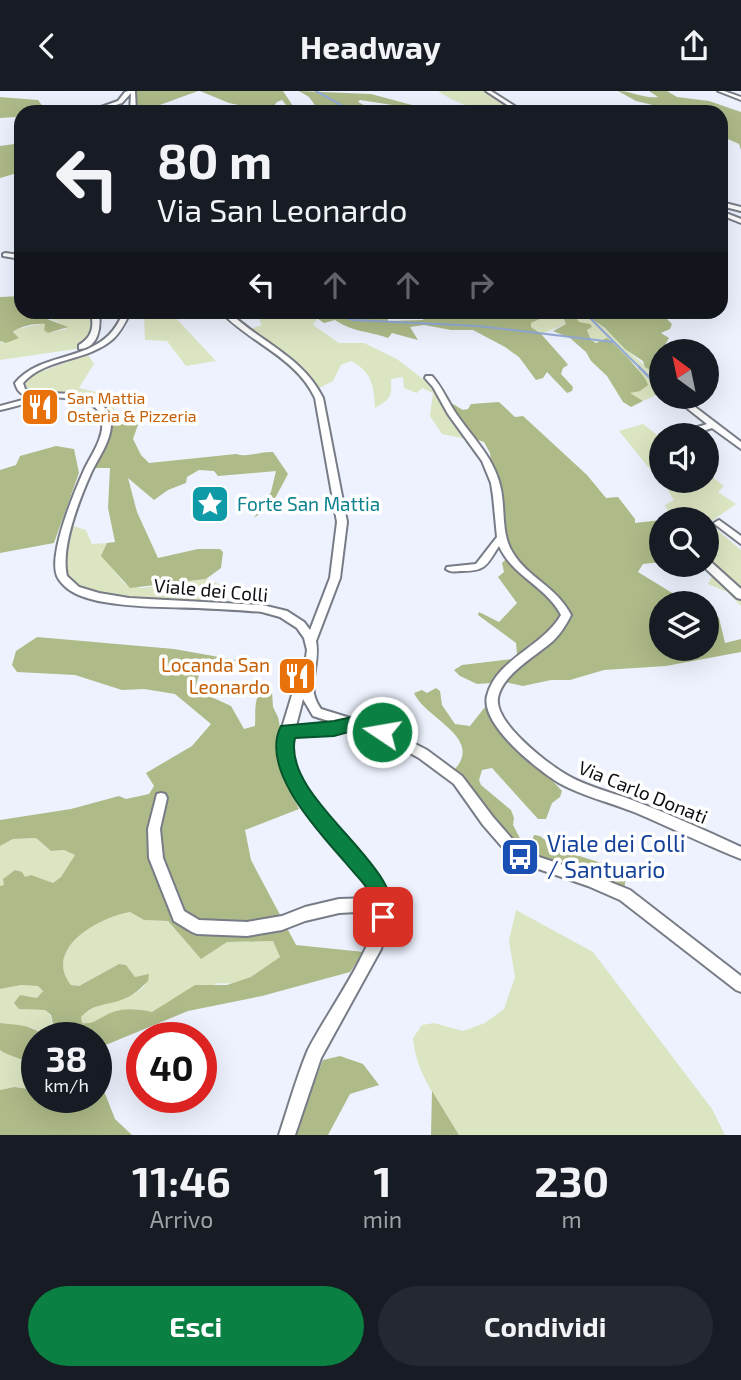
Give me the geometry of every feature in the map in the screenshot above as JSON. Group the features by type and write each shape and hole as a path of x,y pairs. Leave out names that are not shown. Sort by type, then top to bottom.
{"street":[{"path":"111,105 120,102 127,93 133,91"},
{"path":"488,91 510,105"},
{"path":"720,91 741,99"},
{"path":"728,216 741,221"},
{"path":"733,218 741,216"},
{"path":"5,255 14,256"},
{"name":"Viale dei Colli","path":"96,319 97,327 93,340 27,374 19,383 21,390 28,394 93,403 102,409 106,422 102,445 87,472 61,552 59,568 64,581 81,592 116,599 266,610 282,614 299,624 310,640"},
{"name":"Viale dei Colli","path":"42,367 92,350 107,341 122,319"},
{"path":"232,319 307,376 316,387 319,398 342,522 335,578 310,640 314,653 306,689 310,707 317,713 382,732 408,744 458,780 515,852 529,860 590,880 625,895 741,985"},
{"name":"Via Carlo Donati","path":"429,378 438,386 450,411 490,464 498,496 501,538 508,556 562,603 566,615 561,628 523,655 497,685 491,700 496,718 532,755 564,779 741,853"},
{"path":"0,408 44,397"},
{"path":"692,409 710,423"},
{"path":"719,430 741,446"},
{"path":"719,436 726,435"},
{"path":"719,523 741,541"},
{"path":"451,569 479,567 485,563 492,546 501,538"},
{"path":"719,575 741,595"},
{"path":"287,1135 314,1055 376,944 383,917 376,884 314,813 288,769 285,755 287,731 298,695 306,689"},
{"path":"287,731 352,724"},
{"path":"161,798 153,828 156,858 179,916 197,927 247,929 282,923 339,906 380,904"}],"green space":[{"path":"136,91 198,91 160,105 136,105"},
{"path":"200,91 283,91 292,105 286,105 282,100 275,105 229,103"},
{"path":"299,91 371,94 412,105 360,100 358,102 364,105 315,105 309,97"},
{"path":"438,91 483,91 506,105 467,105"},
{"path":"618,91 658,97 649,91 667,91 677,97 721,105 652,105 636,101"},
{"path":"0,97 38,100 42,105 14,105 14,117 0,118"},
{"path":"728,108 741,112 741,150 739,144 728,139"},
{"path":"14,144 14,174 0,178 0,146"},
{"path":"14,296 14,319 47,319 68,327 48,333 44,330 45,324 28,325 13,332 19,338 6,343 0,341 0,297"},
{"path":"50,319 92,319 90,347 0,360 0,341 3,343 17,329 45,324 44,328 48,333 66,329"},
{"path":"144,319 177,319 216,361 186,366 167,341 145,340"},
{"path":"259,319 317,319 313,325 339,343 364,343 397,359 428,383 439,384 450,412 466,439 442,434 430,416 433,393 422,388 417,393 404,388 403,377 391,379 389,397 375,408 374,393 368,375 351,361 341,365 333,381 319,388 308,374 293,362 282,360 249,336 250,329 262,325"},
{"path":"318,319 540,319 531,323 531,327 541,334 568,365 563,368 561,374 573,387 572,391 567,393 547,372 543,378 536,380 519,357 473,330 451,330 424,325 410,327 418,340 392,333 388,338 335,320 324,323"},
{"path":"540,319 564,319 566,324 541,334 531,327 531,323"},
{"path":"564,319 577,319 590,324 592,327 587,330 591,340 596,343 607,338 631,361 648,385 640,391 630,393 643,401 631,407 623,402 607,376 591,361 586,352 570,338 553,331 566,324"},
{"path":"576,319 594,320 649,368 649,398 643,401 629,393 644,387 637,366 615,348 591,340 587,329 592,327"},
{"path":"592,319 667,319 672,324 670,329 661,333 668,339 649,339 649,370 643,361 625,349"},
{"path":"88,355 94,364 79,388 117,397 111,423 105,409 96,401 43,396 22,385 31,375"},
{"path":"499,402 515,417 523,416 587,475 606,498 618,497 635,519 635,523 649,521 649,563 643,564 638,572 669,591 649,591 649,661 693,661 666,666 604,670 570,680 551,680 523,686 504,682 477,684 454,670 462,665 512,659 517,654 516,643 478,615 479,612 499,622 517,603 498,577 504,572 502,563 509,556 499,479 492,469 490,453 484,442 467,436 448,406 453,404 463,410 468,409 471,404"},
{"path":"134,414 140,419 133,439 141,455 149,463 273,452 288,474 272,504 254,518 271,492 276,471 218,476 214,471 199,470 187,477 186,483 168,490 154,500 128,478 137,512 158,558 198,549 220,549 223,552 221,568 206,579 130,588 101,556 107,543 115,542 108,508 110,468 94,468 111,423 123,424"},
{"path":"643,424 649,429 649,468 619,431"},
{"path":"56,446 74,449 79,473 54,543 0,553 0,470 16,465 20,456"},
{"path":"670,493 719,493 736,504 719,516 719,507 666,507 674,500"},
{"path":"73,526 86,530 92,544 107,543 102,556 125,584 141,588 206,579 229,588 228,604 113,597 75,586 65,575 66,549"},
{"path":"719,531 741,550 741,606 727,592 708,584 712,577 719,577"},
{"path":"719,618 725,643 741,639 741,652 719,656"},
{"path":"37,637 174,649 236,660 241,664 234,667 210,664 207,666 198,678 196,690 231,706 244,729 255,726 256,702 262,690 272,692 273,707 282,737 279,759 281,772 299,809 245,830 251,860 296,945 364,952 350,972 262,996 188,1011 161,1022 126,1022 126,1037 112,1042 112,1022 93,1022 123,1010 152,1012 195,985 227,985 251,977 280,957 273,941 227,942 201,959 168,921 144,920 130,912 104,920 78,937 69,947 64,959 64,971 71,985 79,986 119,964 126,965 135,977 149,974 148,981 135,993 86,1012 81,1017 82,1022 53,1022 51,1015 45,1010 19,1009 14,1003 20,995 37,998 43,991 38,986 21,985 0,989 0,886 4,885 3,879 15,870 22,872 25,877 31,875 53,883 61,877 75,855 64,850 51,851 36,838 13,839 0,846 0,820 71,809 119,796 126,799 149,794 154,786 146,773 192,746 211,724 175,694 144,689 122,690 75,675 17,672 12,665 16,651"},
{"path":"436,688 440,691 442,705 455,724 470,726 485,707 562,791 560,797 552,803 546,819 538,819 492,768 482,770 479,780 481,785 511,810 513,825 522,842 532,841 534,835 540,836 557,849 627,871 624,890 523,853 453,771 461,759 462,749 458,739 429,712 414,693 422,690 427,693"},
{"path":"36,838 51,851 64,850 76,855 61,877 53,883 0,886 0,846 13,839"},
{"path":"516,910 593,952 712,1109 725,1135 459,1135 424,1077 413,1038 422,1025 434,1023 463,1031 485,1023 504,1009 515,977 509,941"},
{"path":"130,912 144,920 168,921 194,951 227,942 273,941 280,957 252,977 235,983 218,983 152,1012 135,1009 112,1013 95,1022 82,1022 81,1017 89,1011 139,991 148,975 135,977 126,965 119,964 79,986 71,985 64,971 64,959 69,947 90,928"},
{"path":"21,985 38,986 43,991 37,999 29,996 19,1009 45,1010 52,1022 21,1022 21,1026 0,1023 0,989"},
{"path":"0,1023 21,1026 21,1059 0,1050"},
{"path":"0,1050 21,1057 21,1088 0,1090"},
{"path":"340,1056 363,1064 379,1085 350,1094 328,1135 294,1135 323,1060"},
{"path":"21,1088 21,1113 112,1111 115,1119 132,1135 0,1135 0,1090"},
{"path":"432,1091 459,1135 431,1135"}],"waterway":[{"path":"316,91 341,105"},
{"path":"350,319 478,326 613,342"},
{"path":"591,319 649,377"}],"place":[{"name":"San Mattia Osteria & Pizzeria","path":"40,407"},
{"name":"Forte San Mattia","path":"210,504"},
{"name":"Locanda San Leonardo","path":"297,676"},
{"name":"Viale dei Colli / Santuario","path":"520,857"}],"route":[{"path":"382,732 352,724 287,731 285,755 288,769 314,813 376,884 383,917"}]}
